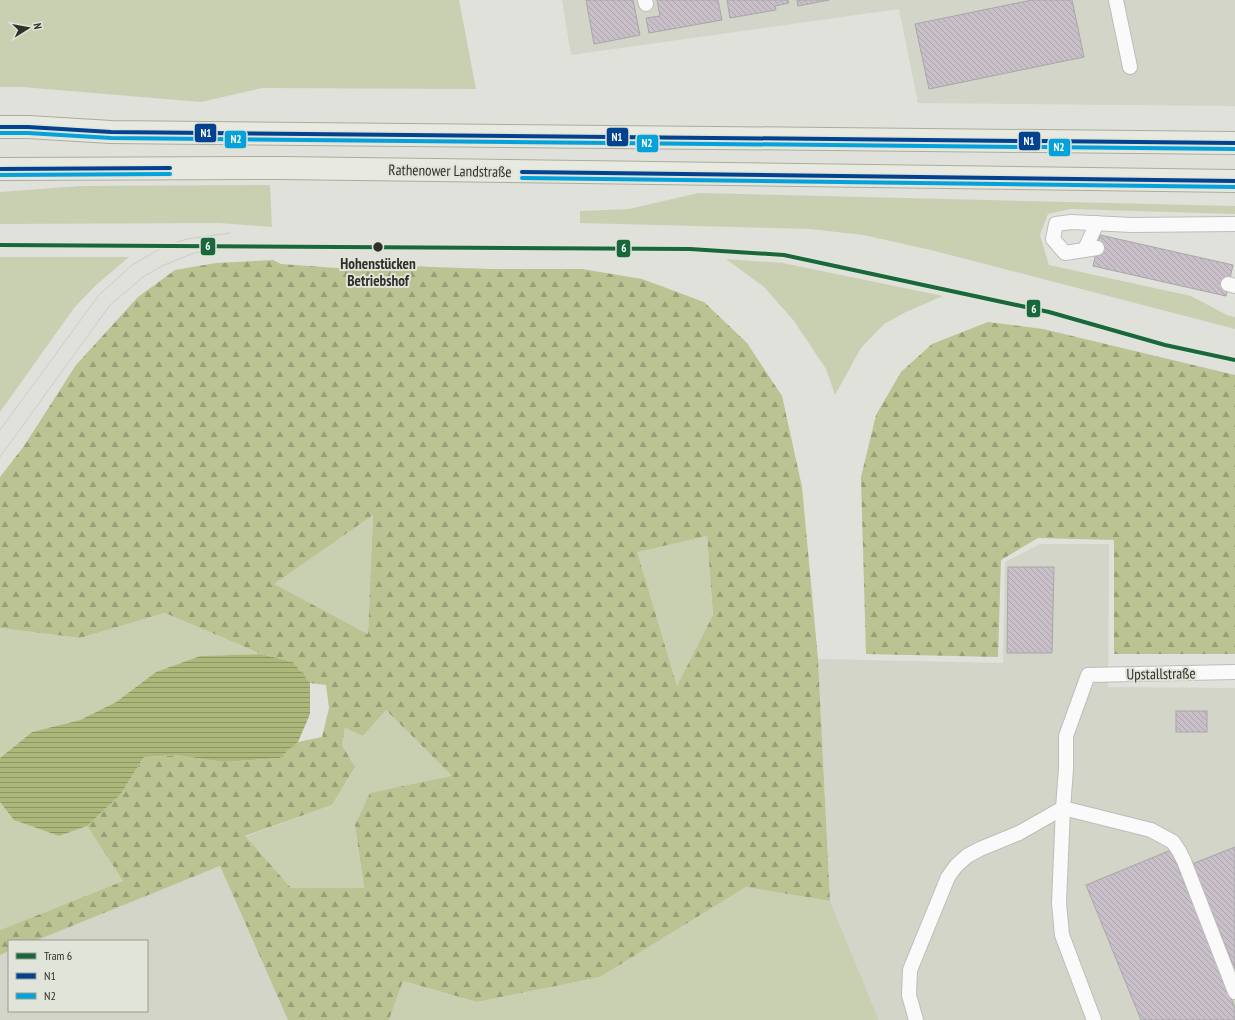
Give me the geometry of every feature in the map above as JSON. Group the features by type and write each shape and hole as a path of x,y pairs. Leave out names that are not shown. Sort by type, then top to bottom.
{"main road":[{"path":"0,127 28,127 134,133 1235,143"},
{"name":"Rathenower Landstraße","path":"0,169 281,168 1235,181"}],"lane":[{"path":"1116,0 1130,67"},
{"path":"1097,223 1091,249 1065,253 1053,239 1056,224 1071,222 1097,223 1132,225 1235,224"},
{"name":"Upstallstraße","path":"1063,808 1066,769 1066,736 1088,675 1235,672"},
{"path":"1063,808 1059,903 1062,935 1094,1020"},
{"path":"916,1020 909,995 910,970 948,877 956,866 967,856 1019,833 1063,808 1151,830 1173,842 1184,861 1235,992"}],"shaded area":[{"path":"0,0 459,0 476,89 262,88 201,102 22,87 0,87"},
{"path":"562,0 1235,0 1235,106 918,103 899,9 571,55"},
{"path":"270,185 272,227 219,223 0,224 0,192 80,186"},
{"path":"698,193 1235,206 1235,214 1070,209 1048,214 1040,235 1049,265 1191,296 1227,315 1235,317 1235,329 931,250 863,235 810,229 580,223 580,211 629,209"},
{"path":"0,257 129,257 95,286 74,308 0,412"},
{"path":"726,259 783,263 943,296 906,312 884,324 861,348 835,395 826,369 794,321 764,287"},
{"path":"373,515 368,634 273,584"},
{"path":"707,536 713,615 677,687 636,551"},
{"path":"1040,544 1109,544 1108,687 1235,688 1235,1020 879,1020 830,901 818,659 1003,663 1005,562"},
{"path":"165,613 261,654 200,656 156,672 116,702 80,720 32,732 0,758 0,628 80,638"},
{"path":"261,654 293,662 310,683 310,714 298,742 280,758 224,762 176,755 144,757 120,795 87,826 59,836 14,820 0,802 0,758 32,732 80,720 116,702 156,672 200,656"},
{"path":"386,710 452,776 355,825 364,889 291,888 244,837 332,805 355,767 342,745 345,728 363,736"},
{"path":"0,802 14,820 59,836 87,826 123,881 0,930"},
{"path":"220,866 288,1020 0,1020 0,955 8,951 8,1012 148,1012 148,940 37,940"},
{"path":"746,887 830,901 879,1020 389,1020 403,981 477,1002 600,977"}],"green space":[{"path":"273,260 281,264 351,269 369,268 374,265 492,269 582,269 642,279 704,302 747,343 782,396 802,487 818,659 830,901 746,887 600,977 477,1002 403,981 389,1020 288,1020 220,866 37,940 8,940 8,951 0,955 0,930 123,881 87,826 120,795 144,757 176,755 224,762 280,758 298,742 322,737 329,708 326,685 310,683 293,662 261,654 165,613 80,638 0,628 0,477 24,446 76,365 138,297 175,270 216,263","holes":["373,515 368,634 274,584","707,536 713,615 677,686 637,552","386,710 452,776 370,793 355,825 364,888 291,888 245,836 332,805 355,767 342,745 345,728 363,736"]},
{"path":"988,322 1043,329 1235,375 1235,654 1114,654 1114,540 1038,538 1001,560 998,657 866,654 861,477 876,415 901,372 932,344"}],"building":[{"path":"586,0 633,0 640,35 594,44"},
{"path":"657,0 718,0 722,20 649,33 646,18 660,16"},
{"path":"727,0 788,0 789,3 775,6 776,10 730,18"},
{"path":"797,0 829,0 798,6"},
{"path":"1032,0 1072,0 1084,57 929,89 915,24"},
{"path":"1100,235 1233,265 1226,296 1093,266"},
{"path":"1008,567 1054,567 1052,653 1007,653"},
{"path":"1176,711 1207,711 1207,732 1176,732"},
{"path":"1235,847 1235,969 1192,864"},
{"path":"1171,850 1235,1008 1235,1020 1141,1020 1086,885"}],"tram line":[{"path":"0,430 99,295 132,265 165,246 187,239 230,233"},
{"name":"6","path":"0,245 690,249 784,255 1049,312 1165,345 1235,360"},
{"path":"0,457 110,305 143,277 162,266 194,253 239,247"}],"transit line":[{"name":"N1","path":"0,127 28,127 111,132 1235,143"},
{"name":"N2","path":"0,133 28,133 111,138 1235,149"},
{"name":"N1","path":"0,169 170,168"},
{"name":"N1","path":"522,172 1235,181"},
{"name":"N2","path":"0,175 170,174"},
{"name":"N2","path":"522,178 1235,187"}],"place":[{"name":"Hohenstücken Betriebshof","path":"378,247"}]}
